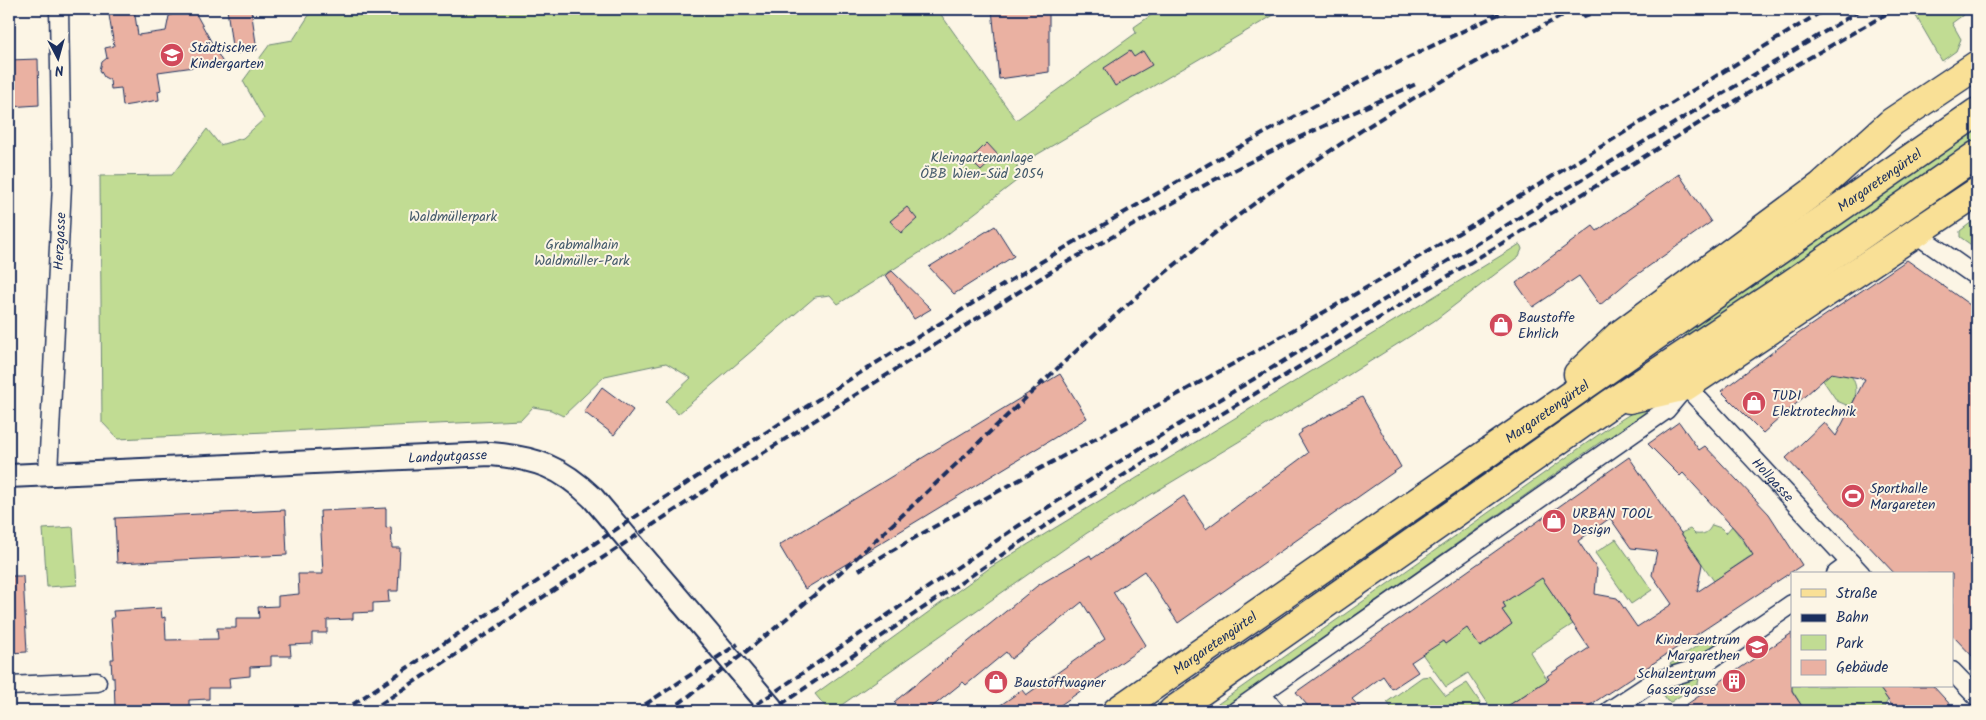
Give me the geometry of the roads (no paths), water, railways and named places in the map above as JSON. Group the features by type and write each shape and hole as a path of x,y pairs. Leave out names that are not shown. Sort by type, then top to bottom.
{"main road":[{"path":"1514,435 1618,336 1821,186 1892,122 1977,65"},
{"name":"Margaretengürtel","path":"1118,711 1977,112"},
{"path":"1173,711 1610,404 1791,284 1977,155"},
{"path":"1610,404 1686,386 1977,192"}],"street":[{"name":"Herzgasse","path":"48,473 62,185 59,9"},
{"path":"1916,234 1977,277"},
{"path":"1236,711 1666,410 1686,386"},
{"name":"Hollgasse","path":"1686,386 1856,569"},
{"name":"Landgutgasse","path":"9,476 491,454 523,457 543,463 575,480 593,498 774,711"},
{"path":"1609,711 1652,682 1698,668 1791,605"},
{"path":"1954,673 1977,697"},
{"path":"9,686 96,682"},
{"path":"1261,694 1275,711"}],"railway":[{"path":"343,711 584,550 747,445 1056,253 1247,142 1312,107 1443,40 1510,9"},
{"path":"669,711 758,642 823,588 1075,352 1154,282 1203,242 1253,204 1358,133 1465,68 1576,9"},
{"path":"1582,17 1603,9"},
{"path":"859,570 1346,299 1484,218 1826,9"},
{"path":"747,711 1012,530 1147,444 1862,9"},
{"path":"771,711 1061,515 1179,440 1765,83 1895,9"},
{"path":"370,711 736,470 1060,266 1214,180 1300,137 1416,84"},
{"path":"635,711 738,644"}],"place":[{"name":"Städtischer Kindergarten","path":"172,55"},
{"name":"Baustoffe Ehrlich","path":"1501,325"},
{"name":"TUDI Elektrotechnik","path":"1754,403"},
{"name":"Sporthalle Margareten","path":"1853,496"},
{"name":"URBAN TOOL Design","path":"1554,521"},
{"name":"Kinderzentrum Margarethen","path":"1757,647"},
{"name":"Schulzentrum Gassergasse","path":"1734,681"},
{"name":"Baustoffwagner","path":"996,682"}],"park label":[{"name":"Kleingartenanlage ÖBB Wien-Süd 2054","path":"982,166"},
{"name":"Waldmüllerpark","path":"453,216"},
{"name":"Grabmalhain Waldmüller-Park","path":"582,252"}]}
